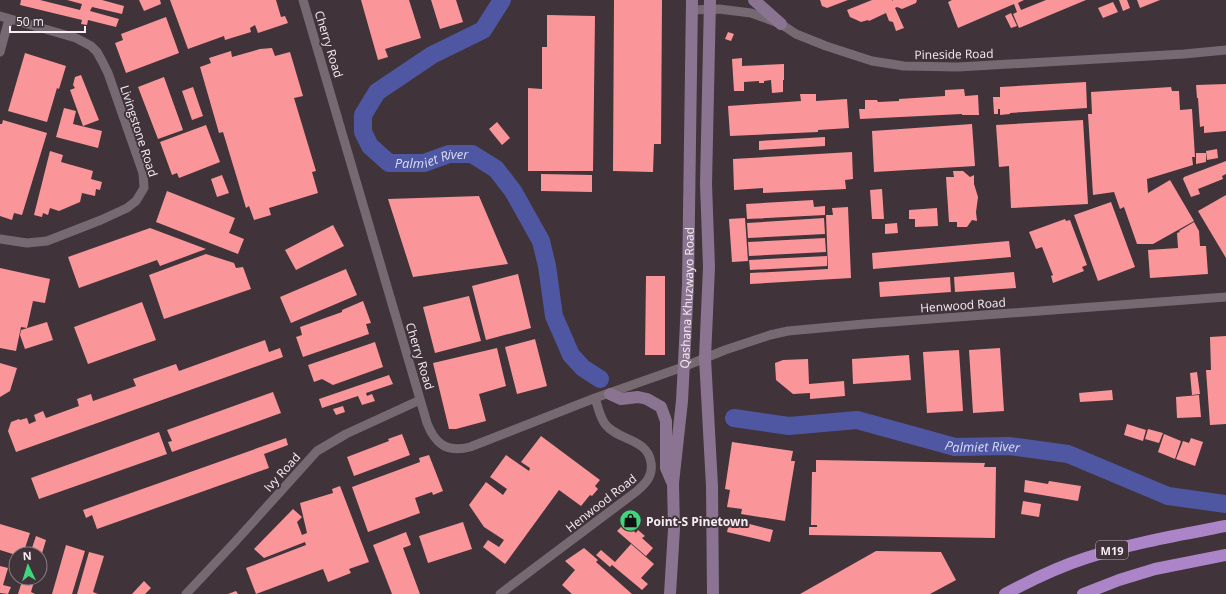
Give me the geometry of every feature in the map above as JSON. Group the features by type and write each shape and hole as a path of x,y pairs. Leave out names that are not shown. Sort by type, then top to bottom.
{"highway":[{"name":"M19","path":"1006,594 1027,582 1085,558 1138,543 1226,526"},
{"name":"M19","path":"1083,594 1119,580 1155,569 1226,555"}],"main road":[{"path":"754,0 781,24"},
{"name":"Qashana Khuzwayo Road","path":"670,594 674,529 672,484 682,401 688,284 692,5"},
{"name":"Qashana Khuzwayo Road","path":"710,5 706,184 709,267 705,358 712,486 712,594"},
{"path":"610,394 622,399 638,397 647,399 660,407 666,421 666,468 672,484"}],"street":[{"name":"Cherry Road","path":"304,0 420,400 432,435 441,444 454,449 470,446 595,398 683,368 705,358"},
{"name":"Pineside Road","path":"692,5 710,5 751,13 781,24 796,34 826,46 872,61 904,66 958,67 1184,54 1226,50"},
{"path":"0,16 9,19 0,52"},
{"name":"Livingstone Road","path":"0,238 27,243 47,241 58,237 127,208 140,196 145,185 143,173 108,73 97,52 85,42 76,38 9,19"},
{"name":"Henwood Road","path":"705,358 770,335 788,331 1226,297"},
{"name":"Henwood Road","path":"500,594 637,492 650,477 652,465 648,452 642,446 611,430 605,425 601,418 595,398"},
{"name":"Ivy Road","path":"186,594 234,544 317,451 346,434 420,400"}],"building":[{"path":"21,0 40,0 80,10 82,4 67,0 102,0 124,6 122,14 92,7 90,11 119,19 116,27 88,20 87,25 81,24 82,20 20,5"},
{"path":"139,0 160,0 161,4 144,11"},
{"path":"170,0 276,0 281,17 285,16 288,23 258,33 255,25 250,28 251,32 225,40 224,36 188,49"},
{"path":"361,0 409,0 421,38 385,49 388,57 378,60"},
{"path":"431,0 456,0 463,22 440,29"},
{"path":"614,0 662,0 661,144 654,144 653,172 613,171"},
{"path":"820,0 848,0 827,8 822,6"},
{"path":"872,0 917,0 916,3 902,9 897,7 895,8 904,28 896,31 893,22 889,21 886,13 869,21 861,22 850,17 847,10"},
{"path":"952,0 1024,0 1018,3 1021,10 1046,0 1086,0 1019,28 1013,14 1017,12 1014,4 958,28 948,2"},
{"path":"1119,0 1127,0 1130,8 1123,11"},
{"path":"1137,0 1160,0 1140,8"},
{"path":"1113,2 1118,12 1103,18 1098,8"},
{"path":"1011,13 1017,26 1011,28 1005,16"},
{"path":"547,15 595,16 593,171 528,171 528,88 542,89 542,47 547,47"},
{"path":"166,17 179,53 126,73 115,43 123,40 121,34"},
{"path":"728,32 734,34 731,41 725,39"},
{"path":"272,48 275,56 290,52 303,96 294,98 316,171 312,172 318,193 269,208 271,215 254,220 249,206 246,208 223,132 219,133 200,67 211,63 209,58 231,51 232,57 260,49"},
{"path":"25,53 66,66 59,89 57,88 47,122 8,111"},
{"path":"742,58 742,66 784,64 783,92 772,93 771,80 764,81 764,83 759,83 759,81 744,82 744,91 734,91 732,59"},
{"path":"81,75 99,120 83,126 70,90 75,88 73,85 75,77"},
{"path":"164,77 183,130 158,139 138,87"},
{"path":"1086,82 1087,108 1000,115 1000,109 998,109 998,114 994,114 993,97 1000,97 1000,87"},
{"path":"1226,84 1226,131 1204,133 1204,126 1200,127 1196,85"},
{"path":"193,87 203,116 192,120 182,91"},
{"path":"1171,87 1172,91 1179,91 1180,110 1192,109 1195,157 1192,157 1193,165 1147,179 1148,193 1170,180 1194,221 1153,244 1137,244 1124,207 1120,209 1114,192 1093,195 1088,114 1092,114 1091,92"},
{"path":"964,89 965,96 978,95 979,115 962,114 860,119 859,109 865,109 865,100 877,100 878,102 899,101 899,99 945,96 945,90"},
{"path":"800,94 816,94 816,101 847,99 849,128 818,130 818,132 730,136 728,106 801,101"},
{"path":"64,108 76,111 73,124 102,131 98,148 56,137"},
{"path":"3,120 47,133 22,215 14,213 12,220 0,216 0,124 2,124"},
{"path":"1083,120 1088,204 1011,208 1009,166 999,167 996,125"},
{"path":"497,122 510,138 502,145 489,129"},
{"path":"972,124 975,166 874,172 872,131"},
{"path":"206,125 220,162 179,178 177,173 172,175 160,142"},
{"path":"825,137 825,146 759,150 759,141"},
{"path":"1217,149 1218,158 1207,160 1206,151"},
{"path":"50,151 63,155 61,162 93,171 91,179 102,182 100,190 96,189 95,196 82,193 80,202 59,211 50,208 48,215 43,213 42,217 34,215"},
{"path":"852,152 853,179 845,180 846,189 763,193 763,188 734,190 733,159"},
{"path":"1196,153 1206,153 1206,162 1196,164"},
{"path":"1226,161 1226,174 1222,176 1223,179 1198,189 1200,194 1191,197 1183,179 1184,177"},
{"path":"953,171 963,171 970,177 974,175 974,184 978,197 976,212 977,221 972,220 967,227 957,227 957,222 949,222 946,177 954,177"},
{"path":"541,174 592,175 592,192 541,191"},
{"path":"222,175 229,193 217,197 211,179"},
{"path":"882,189 884,219 872,219 870,190"},
{"path":"167,191 235,218 229,233 244,239 238,254 156,222"},
{"path":"1226,195 1226,258 1198,211"},
{"path":"479,196 508,264 413,277 388,199"},
{"path":"813,200 814,207 825,206 825,215 747,219 746,204"},
{"path":"1111,202 1135,267 1098,281 1074,215"},
{"path":"848,207 851,278 750,284 750,273 828,269 826,215 833,215 832,208"},
{"path":"937,208 938,226 915,227 915,219 909,219 909,210"},
{"path":"745,218 748,261 732,262 729,219"},
{"path":"824,218 825,234 748,238 747,223"},
{"path":"1065,219 1066,221 1070,220 1087,265 1082,267 1084,271 1053,283 1051,276 1053,275 1042,247 1036,249 1029,232"},
{"path":"1194,222 1199,231 1200,246 1206,246 1208,274 1150,278 1148,250 1178,248 1177,233"},
{"path":"897,223 898,233 885,234 885,224"},
{"path":"333,225 344,246 296,270 285,250"},
{"path":"150,228 206,249 160,266 157,260 79,288 68,257"},
{"path":"825,238 826,252 749,256 748,242"},
{"path":"1009,241 1011,257 873,269 872,253"},
{"path":"206,254 234,263 236,268 243,267 251,289 164,319 149,275"},
{"path":"827,256 827,266 750,270 749,260"},
{"path":"0,268 50,279 45,303 33,301 27,328 21,327 16,351 0,348"},
{"path":"346,269 357,295 291,323 280,297"},
{"path":"1014,272 1016,288 955,292 954,277"},
{"path":"518,274 531,328 486,340 472,286"},
{"path":"646,276 665,276 665,355 645,355"},
{"path":"950,277 951,292 880,297 879,282"},
{"path":"469,296 481,341 435,353 423,307"},
{"path":"363,301 371,323 366,324 369,334 303,357 296,337 302,335 300,327 342,312 342,310"},
{"path":"142,302 156,340 88,364 74,327"},
{"path":"47,322 53,340 25,349 20,335 21,330"},
{"path":"1226,336 1226,424 1210,425 1206,370 1211,370 1210,337"},
{"path":"535,339 547,386 517,394 505,347"},
{"path":"265,340 269,352 280,348 283,357 16,452 8,431 11,422 27,418 29,424 36,421 34,415 43,411 46,418 79,406 77,399 91,394 93,401 136,386 133,379 176,364 179,371"},
{"path":"375,342 383,367 333,385 322,379 314,382 308,365"},
{"path":"497,348 506,386 479,394 486,421 456,429 449,429 433,363"},
{"path":"1000,348 1004,411 973,413 969,350"},
{"path":"959,350 963,411 927,413 923,352"},
{"path":"909,355 911,380 853,384 852,359"},
{"path":"808,359 809,384 844,381 845,396 810,399 810,393 793,394 776,380 775,363 783,360"},
{"path":"0,363 17,368 10,391 0,397"},
{"path":"1197,372 1200,394 1192,395 1190,373"},
{"path":"389,375 393,384 366,393 367,396 372,394 375,401 362,405 358,396 322,408 319,399"},
{"path":"1112,390 1113,400 1080,402 1079,393"},
{"path":"273,392 281,413 172,452 168,442 172,441 167,430"},
{"path":"1199,395 1201,417 1177,418 1176,397"},
{"path":"343,406 345,412 336,415 333,409"},
{"path":"1127,424 1146,430 1143,441 1124,435"},
{"path":"1148,429 1163,433 1159,443 1145,439"},
{"path":"159,432 167,454 39,499 31,478"},
{"path":"402,434 410,455 354,476 347,457 389,441 388,439"},
{"path":"1164,434 1181,441 1175,459 1158,452"},
{"path":"541,436 600,480 595,486 598,489 592,496 590,495 581,506 559,490 505,564 483,547 488,540 499,547 504,540 484,527 469,505 486,482 503,495 507,489 490,477 506,455 529,471 530,468 521,462"},
{"path":"286,438 288,445 264,454 269,468 97,529 92,515 86,518 83,510"},
{"path":"1191,438 1203,442 1195,466 1176,459 1183,441 1189,443"},
{"path":"732,442 793,451 791,461 795,461 785,521 741,514 742,509 727,507 730,490 725,489"},
{"path":"429,455 443,491 433,495 432,492 415,498 420,513 368,532 352,487 420,462 419,458"},
{"path":"816,460 985,463 984,467 996,467 995,538 809,535 809,527 817,527 817,525 811,525 812,472 816,472"},
{"path":"1025,480 1048,484 1049,481 1081,486 1078,501 1024,492"},
{"path":"340,486 369,562 349,569 351,573 328,582 323,569 256,594 246,568 306,545 305,542 264,558 254,549 293,509 302,517 297,522 302,535 307,533 300,503 333,493 332,489"},
{"path":"1023,501 1041,504 1039,517 1021,514"},
{"path":"730,519 773,530 770,542 727,532"},
{"path":"463,522 472,549 428,563 419,536"},
{"path":"625,523 636,533 638,530 645,536 642,538 653,548 646,556 617,531"},
{"path":"0,524 30,533 26,546 8,546 8,552 0,550"},
{"path":"406,532 411,545 403,548 420,594 392,594 373,545"},
{"path":"36,536 46,540 44,546 33,546"},
{"path":"631,544 654,564 641,578 648,584 642,590 612,565 610,567 596,555 601,550 615,562"},
{"path":"66,545 85,551 72,594 52,594"},
{"path":"584,548 598,560 596,562 632,594 572,594 562,585 575,570 565,561"},
{"path":"876,551 941,552 956,580 930,594 800,594"},
{"path":"89,552 104,556 93,592 98,594 77,594"},
{"path":"0,566 8,568 3,585 11,587 8,594 0,593"},
{"path":"144,581 151,588 145,594 132,594"},
{"path":"20,586 33,586 31,592 35,594 18,594"},
{"path":"236,591 238,594 228,594"}],"waterway":[{"name":"Palmiet River","path":"502,0 483,30 432,55 377,92 363,115 363,132 370,146 389,163 424,163 449,154 472,154 496,169 513,191 541,241 547,266 554,316 571,355 583,368 600,379"},
{"name":"Palmiet River","path":"734,418 789,426 857,420 955,447 1009,446 1068,454 1168,496 1226,504"}],"place":[{"name":"Point-S Pinetown","path":"631,521"}]}
